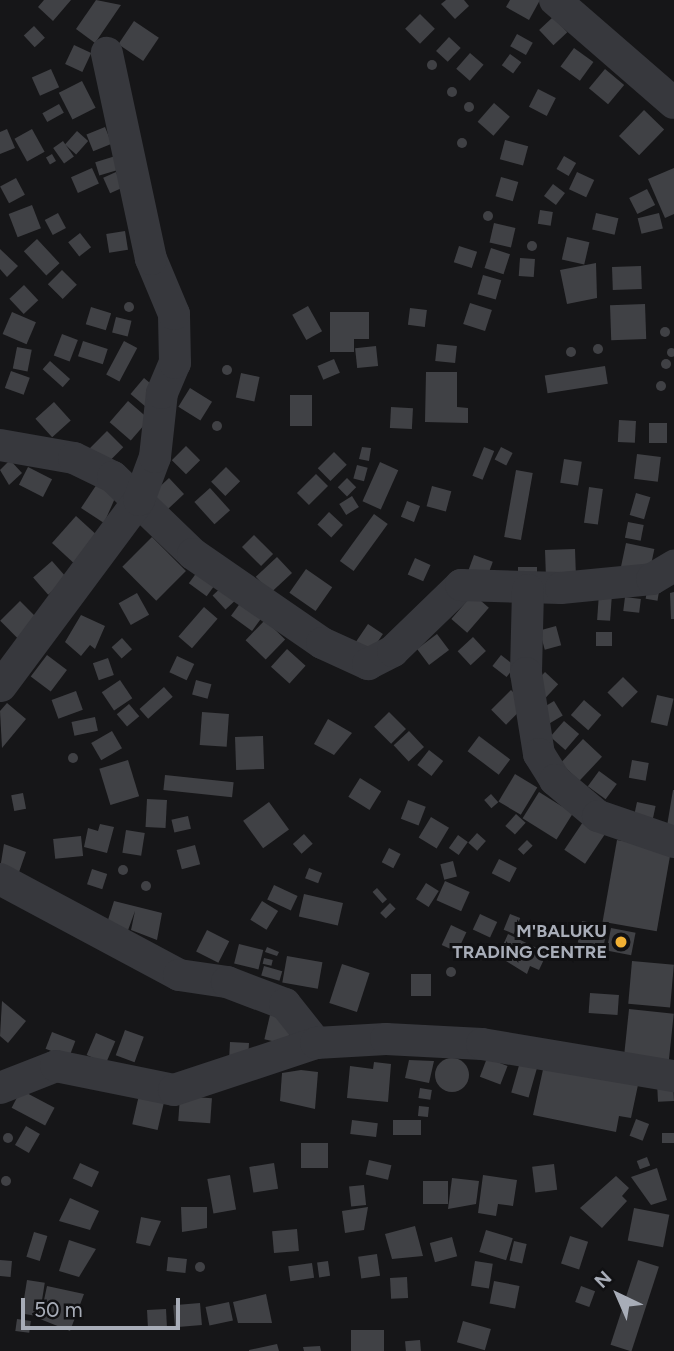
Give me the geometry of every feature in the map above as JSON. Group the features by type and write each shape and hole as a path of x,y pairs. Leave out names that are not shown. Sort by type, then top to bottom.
{"street":[{"path":"555,0 674,103"},
{"path":"1,686 139,500 155,457 159,405 177,351 174,314 151,259 107,53"},
{"path":"0,445 74,458 113,477 193,554 357,662 368,664 393,651 456,587 528,590 641,581 674,566"},
{"path":"528,590 526,673 539,754 555,780 598,816 674,842"},
{"path":"0,879 179,975 227,982 285,1004 316,1043"},
{"path":"0,1088 56,1066 174,1090 316,1043 446,1040 674,1076"}],"building":[{"path":"44,0 71,0 53,21 38,7"},
{"path":"96,0 121,5 95,43 76,29"},
{"path":"446,0 464,0 469,6 455,19 441,4"},
{"path":"510,0 540,0 529,20 506,7"},
{"path":"420,14 435,29 420,44 405,29"},
{"path":"553,17 567,32 553,45 539,30"},
{"path":"134,21 159,38 143,61 118,44"},
{"path":"34,26 45,38 35,47 24,36"},
{"path":"517,34 533,43 526,55 510,46"},
{"path":"449,37 461,48 448,62 436,51"},
{"path":"74,45 91,53 82,72 65,64"},
{"path":"574,48 593,62 580,81 560,67"},
{"path":"470,53 484,65 470,81 456,69"},
{"path":"510,54 521,62 513,74 502,65"},
{"path":"432,60 437,65 432,70 427,65"},
{"path":"51,69 59,87 40,96 32,78"},
{"path":"605,69 624,85 608,104 589,88"},
{"path":"82,81 96,108 72,120 59,93"},
{"path":"452,87 457,92 452,97 447,92"},
{"path":"538,89 556,98 547,116 529,107"},
{"path":"469,102 474,107 469,112 464,107"},
{"path":"494,103 510,117 493,136 478,122"},
{"path":"59,104 64,113 47,122 42,113"},
{"path":"644,110 664,129 639,155 619,136"},
{"path":"105,127 112,144 93,151 86,134"},
{"path":"7,129 15,148 0,154 0,132"},
{"path":"32,129 45,152 27,161 15,139"},
{"path":"77,131 88,141 76,154 65,144"},
{"path":"462,138 467,143 462,148 457,143"},
{"path":"505,140 528,146 523,166 500,159"},
{"path":"63,141 74,157 64,163 53,148"},
{"path":"52,154 56,161 50,164 46,158"},
{"path":"122,154 126,167 99,176 95,162"},
{"path":"564,156 576,163 569,176 556,169"},
{"path":"92,168 99,184 78,193 71,177"},
{"path":"674,168 674,214 665,218 648,179"},
{"path":"116,172 123,188 110,193 103,178"},
{"path":"577,172 594,180 586,197 569,189"},
{"path":"501,177 518,182 513,201 495,196"},
{"path":"16,178 25,195 9,203 0,186"},
{"path":"553,184 565,193 556,205 544,196"},
{"path":"647,189 655,205 637,214 629,198"},
{"path":"32,205 41,228 18,237 9,214"},
{"path":"540,210 553,212 551,226 538,224"},
{"path":"488,211 493,216 488,221 483,216"},
{"path":"58,213 66,228 53,235 45,220"},
{"path":"596,213 618,218 615,235 592,230"},
{"path":"659,213 663,229 642,234 638,218"},
{"path":"494,223 515,228 511,247 490,242"},
{"path":"125,231 128,250 109,253 106,234"},
{"path":"80,233 91,247 79,256 68,242"},
{"path":"567,237 589,242 584,265 562,259"},
{"path":"37,239 60,263 46,275 24,251"},
{"path":"532,241 537,246 532,251 527,246"},
{"path":"459,246 477,252 472,268 454,262"},
{"path":"491,248 510,254 504,274 485,268"},
{"path":"0,249 18,266 7,277 0,269"},
{"path":"520,258 535,259 534,277 519,276"},
{"path":"596,263 597,298 567,304 560,270"},
{"path":"641,266 642,289 613,290 612,267"},
{"path":"62,270 77,285 63,299 48,284"},
{"path":"483,275 501,280 496,299 477,294"},
{"path":"24,285 38,300 24,314 9,299"},
{"path":"129,302 134,307 129,312 124,307"},
{"path":"470,303 492,310 485,331 463,324"},
{"path":"645,304 646,339 611,340 610,305"},
{"path":"308,306 322,331 306,340 292,315"},
{"path":"91,307 111,313 106,330 86,324"},
{"path":"410,308 427,310 425,327 408,325"},
{"path":"12,312 36,322 27,344 3,334"},
{"path":"330,312 369,312 369,339 354,339 354,352 330,352"},
{"path":"116,317 132,321 128,336 112,333"},
{"path":"665,327 670,332 665,337 660,332"},
{"path":"62,334 78,340 70,362 54,355"},
{"path":"83,341 108,349 103,364 78,356"},
{"path":"124,341 137,348 119,382 106,375"},
{"path":"437,344 457,346 455,363 435,361"},
{"path":"598,344 603,349 598,354 593,349"},
{"path":"376,346 378,366 357,368 355,348"},
{"path":"17,347 32,350 28,371 13,369"},
{"path":"571,347 576,352 571,357 566,352"},
{"path":"671,348 675,352 671,356 667,352"},
{"path":"334,359 340,373 323,380 317,366"},
{"path":"666,359 671,364 666,369 661,364"},
{"path":"50,361 70,379 63,387 43,369"},
{"path":"227,365 232,370 227,375 222,370"},
{"path":"605,366 608,384 548,393 545,376"},
{"path":"11,371 30,378 24,395 5,388"},
{"path":"426,372 457,372 457,407 468,408 468,423 425,422"},
{"path":"241,373 260,377 254,401 236,397"},
{"path":"144,378 162,393 148,409 131,394"},
{"path":"661,381 666,386 661,391 656,386"},
{"path":"190,388 212,402 200,420 178,407"},
{"path":"290,395 312,395 312,426 290,426"},
{"path":"128,401 149,419 131,441 110,422"},
{"path":"54,402 71,421 52,437 35,419"},
{"path":"391,407 413,408 412,429 390,428"},
{"path":"619,420 636,421 635,443 618,442"},
{"path":"217,421 222,426 217,431 212,426"},
{"path":"649,423 667,423 667,443 649,443"},
{"path":"107,431 123,447 101,470 84,454"},
{"path":"186,446 200,460 186,474 172,460"},
{"path":"362,447 371,448 369,461 359,459"},
{"path":"484,447 494,451 483,480 472,476"},
{"path":"501,447 513,453 506,465 495,459"},
{"path":"334,452 347,465 330,481 318,468"},
{"path":"637,454 661,457 658,482 634,479"},
{"path":"564,459 582,462 578,486 560,483"},
{"path":"10,460 22,473 9,485 0,470"},
{"path":"380,462 398,470 381,509 363,501"},
{"path":"357,465 368,468 364,481 353,479"},
{"path":"28,467 52,479 43,497 19,485"},
{"path":"226,467 240,481 225,496 211,482"},
{"path":"516,470 533,473 521,540 504,537"},
{"path":"316,474 328,486 309,505 297,493"},
{"path":"169,478 184,494 162,515 147,498"},
{"path":"347,478 356,487 347,496 338,487"},
{"path":"97,484 116,496 104,523 81,508"},
{"path":"432,486 451,491 446,511 427,506"},
{"path":"589,487 603,489 598,525 584,523"},
{"path":"210,488 230,510 214,524 194,502"},
{"path":"636,493 650,497 644,519 630,515"},
{"path":"352,496 359,507 346,515 339,504"},
{"path":"407,501 420,506 414,522 401,517"},
{"path":"329,512 343,525 331,537 317,524"},
{"path":"374,514 388,524 354,571 340,561"},
{"path":"76,516 99,537 78,567 52,543"},
{"path":"628,522 644,525 641,541 625,538"},
{"path":"254,535 273,554 261,566 242,547"},
{"path":"152,537 186,571 156,601 122,567"},
{"path":"626,543 654,549 649,576 620,570"},
{"path":"575,549 576,572 546,573 545,550"},
{"path":"474,555 493,562 486,582 467,575"},
{"path":"277,557 292,573 271,593 256,577"},
{"path":"415,558 431,565 423,581 408,574"},
{"path":"52,561 67,578 48,595 33,577"},
{"path":"518,567 537,567 537,583 518,583"},
{"path":"200,568 218,581 207,596 189,583"},
{"path":"306,569 332,587 316,611 289,593"},
{"path":"225,584 238,598 226,609 213,596"},
{"path":"648,584 660,586 658,601 646,599"},
{"path":"674,592 674,619 671,619 670,593"},
{"path":"137,593 149,615 131,625 119,603"},
{"path":"599,593 612,594 610,621 597,620"},
{"path":"473,594 489,608 467,633 451,619"},
{"path":"625,597 641,599 639,613 623,611"},
{"path":"20,601 38,619 18,638 0,621"},
{"path":"241,602 262,617 252,631 231,616"},
{"path":"204,607 218,619 192,648 178,636"},
{"path":"81,615 105,626 95,649 90,645 81,656 65,642"},
{"path":"265,620 285,639 266,660 246,640"},
{"path":"368,624 383,634 370,653 355,643"},
{"path":"556,626 561,645 545,650 540,630"},
{"path":"596,632 612,632 612,646 596,646"},
{"path":"437,634 449,650 429,665 417,649"},
{"path":"473,637 486,651 471,665 458,651"},
{"path":"122,638 132,649 122,659 112,647"},
{"path":"287,649 306,666 290,684 271,667"},
{"path":"47,655 67,670 51,692 31,677"},
{"path":"501,655 515,666 507,677 492,666"},
{"path":"177,656 194,664 187,680 169,672"},
{"path":"108,658 114,675 99,680 93,663"},
{"path":"545,672 558,684 546,697 533,685"},
{"path":"623,677 638,692 622,707 607,693"},
{"path":"120,680 132,698 114,711 102,692"},
{"path":"196,680 211,684 208,699 192,694"},
{"path":"164,687 173,697 148,719 139,709"},
{"path":"511,690 526,705 506,725 491,710"},
{"path":"76,691 83,710 58,719 52,700"},
{"path":"657,695 674,699 667,726 651,722"},
{"path":"584,700 601,715 588,730 571,715"},
{"path":"554,701 563,716 546,725 538,711"},
{"path":"7,703 26,719 2,748 0,711"},
{"path":"129,704 139,716 127,727 117,714"},
{"path":"202,712 229,714 227,747 200,745"},
{"path":"389,712 406,729 391,744 374,727"},
{"path":"95,717 98,731 74,736 72,722"},
{"path":"328,719 352,733 334,755 314,744"},
{"path":"564,721 579,734 565,750 550,737"},
{"path":"112,731 122,748 101,760 91,743"},
{"path":"409,731 424,747 409,761 394,745"},
{"path":"263,736 264,769 236,770 235,737"},
{"path":"479,736 510,759 499,775 468,751"},
{"path":"583,739 602,757 580,781 560,763"},
{"path":"429,750 443,761 431,776 417,765"},
{"path":"73,753 78,758 73,763 68,758"},
{"path":"128,760 139,796 110,805 99,769"},
{"path":"632,760 649,763 646,781 629,778"},
{"path":"599,771 617,784 606,799 588,786"},
{"path":"515,774 537,787 521,815 499,801"},
{"path":"165,775 234,782 232,797 163,790"},
{"path":"360,778 381,791 370,810 348,797"},
{"path":"674,790 674,833 666,832"},
{"path":"539,792 573,813 556,839 523,818"},
{"path":"23,793 26,809 14,811 11,795"},
{"path":"491,794 498,802 491,808 484,800"},
{"path":"147,799 167,800 166,828 146,827"},
{"path":"408,800 426,807 419,825 401,819"},
{"path":"269,802 289,830 263,848 243,821"},
{"path":"637,802 656,806 651,826 633,822"},
{"path":"516,814 526,823 515,835 505,826"},
{"path":"188,816 191,829 174,832 171,820"},
{"path":"431,817 449,828 437,848 419,838"},
{"path":"585,819 606,833 585,864 564,850"},
{"path":"100,824 114,827 107,853 84,847 88,828 98,831"},
{"path":"126,830 145,833 141,856 122,853"},
{"path":"477,833 486,841 477,851 468,843"},
{"path":"304,834 313,844 302,854 293,844"},
{"path":"458,835 468,842 459,855 449,848"},
{"path":"81,836 83,856 55,859 53,839"},
{"path":"527,840 533,846 523,855 518,849"},
{"path":"617,840 671,850 657,931 603,922"},
{"path":"4,844 26,852 18,875 0,869"},
{"path":"195,845 200,864 182,869 177,850"},
{"path":"389,848 401,854 393,868 382,862"},
{"path":"499,859 517,868 510,882 492,873"},
{"path":"453,861 457,877 444,880 440,864"},
{"path":"123,865 128,870 123,875 118,870"},
{"path":"309,868 322,873 318,883 305,878"},
{"path":"92,869 107,874 102,889 87,884"},
{"path":"146,881 151,886 146,891 141,886"},
{"path":"445,881 470,892 461,911 436,900"},
{"path":"426,883 439,891 429,907 416,899"},
{"path":"274,885 298,896 291,910 267,900"},
{"path":"377,888 387,899 383,903 373,892"},
{"path":"304,894 343,903 338,925 299,916"},
{"path":"114,901 162,913 157,940 131,930 135,911 127,933 106,926"},
{"path":"262,901 278,911 266,930 250,920"},
{"path":"390,903 396,909 386,919 380,913"},
{"path":"480,914 497,922 490,937 473,929"},
{"path":"510,914 520,918 514,934 504,930"},
{"path":"582,921 608,926 603,948 578,943"},
{"path":"451,925 466,932 457,952 442,945"},
{"name":"M'BALUKU TRADING CENTRE","path":"611,928 636,933 631,955 607,951"},
{"path":"207,930 229,941 218,963 196,951"},
{"path":"508,934 547,953 539,970 530,966 527,974 498,956"},
{"path":"239,944 263,950 258,969 234,963"},
{"path":"267,947 279,952 277,956 265,952"},
{"path":"287,956 322,962 318,989 282,983"},
{"path":"264,958 273,960 271,966 263,964"},
{"path":"632,961 674,965 670,1007 628,1004"},
{"path":"342,964 370,973 357,1012 329,1003"},
{"path":"264,966 282,971 280,981 261,976"},
{"path":"451,967 456,972 451,977 446,972"},
{"path":"411,974 431,974 431,996 411,996"},
{"path":"590,993 619,995 618,1015 589,1013"},
{"path":"2,1001 26,1021 8,1043 0,1036"},
{"path":"629,1009 674,1014 668,1064 624,1060"},
{"path":"270,1015 292,1020 287,1045 264,1039"},
{"path":"125,1030 144,1037 135,1062 116,1055"},
{"path":"52,1032 75,1041 69,1058 46,1049"},
{"path":"96,1033 115,1041 106,1063 87,1055"},
{"path":"230,1042 249,1043 248,1058 229,1057"},
{"path":"522,1055 539,1060 529,1097 511,1092"},
{"path":"452,1058 464,1063 469,1075 464,1087 452,1092 440,1087 435,1075 440,1063"},
{"path":"487,1058 508,1066 500,1085 480,1077"},
{"path":"409,1060 434,1061 429,1083 405,1078"},
{"path":"374,1062 391,1064 388,1102 347,1098 350,1066 373,1069"},
{"path":"544,1065 638,1085 631,1118 619,1116 616,1132 533,1115"},
{"path":"301,1070 318,1072 315,1109 280,1101 282,1073"},
{"path":"673,1082 674,1101 658,1102 657,1083"},
{"path":"420,1088 432,1090 430,1100 418,1098"},
{"path":"21,1090 55,1108 45,1125 12,1108"},
{"path":"139,1095 164,1101 158,1130 132,1124"},
{"path":"180,1096 212,1098 210,1123 178,1121"},
{"path":"419,1106 429,1107 428,1117 418,1116"},
{"path":"636,1119 649,1124 643,1141 630,1136"},
{"path":"352,1120 378,1123 376,1137 350,1134"},
{"path":"393,1120 421,1120 421,1135 393,1135"},
{"path":"26,1126 40,1134 29,1153 15,1145"},
{"path":"8,1133 13,1138 8,1143 3,1138"},
{"path":"662,1133 674,1133 674,1143 662,1143"},
{"path":"301,1143 328,1143 328,1168 301,1168"},
{"path":"647,1157 650,1165 640,1169 637,1161"},
{"path":"369,1160 391,1165 388,1180 366,1175"},
{"path":"80,1163 99,1172 92,1187 73,1178"},
{"path":"274,1163 278,1189 253,1193 249,1167"},
{"path":"554,1164 557,1190 535,1192 532,1167"},
{"path":"657,1168 667,1200 651,1205 631,1177"},
{"path":"230,1175 236,1209 213,1213 207,1179"},
{"path":"483,1175 517,1180 513,1206 498,1204 496,1216 478,1213"},
{"path":"6,1176 11,1181 6,1186 1,1181"},
{"path":"616,1176 629,1188 622,1196 627,1201 602,1228 580,1208"},
{"path":"452,1178 479,1181 476,1204 448,1209"},
{"path":"423,1181 448,1181 448,1204 423,1204"},
{"path":"364,1185 366,1205 351,1206 349,1187"},
{"path":"70,1198 99,1211 90,1230 59,1221"},
{"path":"181,1207 207,1207 207,1228 182,1232"},
{"path":"368,1207 364,1230 345,1233 342,1211"},
{"path":"634,1208 669,1215 663,1247 628,1240"},
{"path":"141,1217 161,1221 150,1246 136,1243"},
{"path":"415,1226 423,1256 392,1259 385,1234"},
{"path":"297,1229 299,1251 274,1253 272,1231"},
{"path":"486,1230 513,1238 506,1260 479,1252"},
{"path":"34,1232 47,1236 40,1261 26,1257"},
{"path":"570,1236 588,1242 579,1269 561,1264"},
{"path":"452,1237 457,1256 435,1262 430,1243"},
{"path":"69,1240 96,1249 79,1277 59,1271"},
{"path":"514,1241 527,1244 522,1263 510,1260"},
{"path":"377,1254 380,1276 361,1278 358,1257"},
{"path":"168,1257 187,1259 185,1273 167,1271"},
{"path":"0,1260 12,1261 11,1277 0,1276"},
{"path":"638,1260 659,1267 632,1351 610,1345"},
{"path":"328,1261 330,1276 319,1277 317,1263"},
{"path":"475,1261 493,1264 489,1289 471,1286"},
{"path":"200,1262 205,1267 200,1272 195,1267"},
{"path":"312,1263 314,1278 290,1281 288,1266"},
{"path":"407,1277 408,1298 391,1299 390,1278"},
{"path":"27,1280 45,1283 39,1316 22,1314"},
{"path":"494,1281 520,1286 515,1309 490,1304"},
{"path":"47,1286 84,1294 70,1331 40,1319"},
{"path":"581,1286 595,1291 589,1307 575,1302"},
{"path":"266,1294 272,1323 238,1323 233,1302"},
{"path":"229,1302 233,1321 209,1326 206,1307"},
{"path":"200,1303 202,1325 175,1327 173,1305"},
{"path":"166,1309 167,1328 148,1329 147,1310"},
{"path":"17,1319 31,1321 29,1333 15,1331"},
{"path":"463,1321 491,1329 485,1350 457,1342"},
{"path":"351,1330 384,1330 384,1351 351,1351"},
{"path":"420,1340 421,1351 406,1351 405,1341"},
{"path":"277,1344 279,1351 249,1351 249,1350"},
{"path":"320,1346 321,1351 304,1351 303,1347"}],"place":[{"name":"M'BALUKU TRADING CENTRE","path":"621,942"}]}
